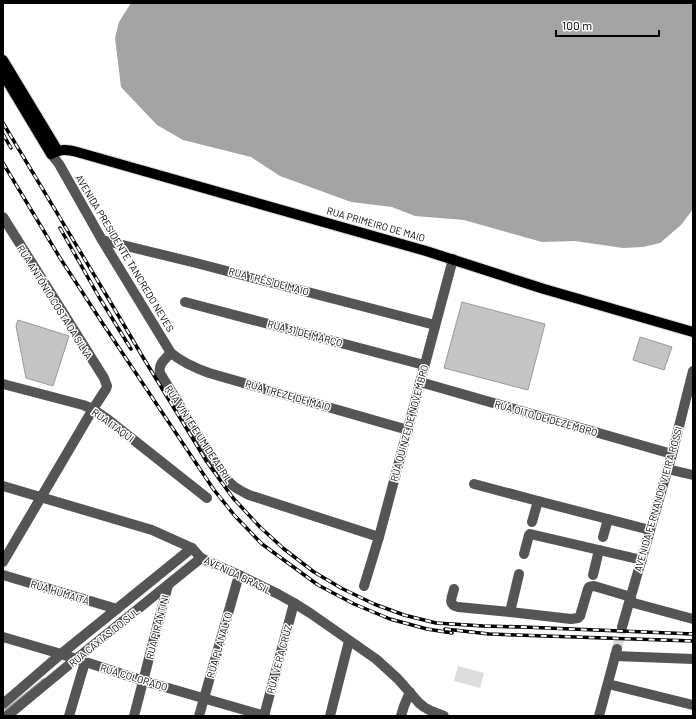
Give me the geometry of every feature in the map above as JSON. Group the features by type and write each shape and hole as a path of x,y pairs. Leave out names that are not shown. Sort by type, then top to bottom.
{"main road":[{"name":"AVENIDA PRESIDENTE TANCREDO NEVES","path":"3,60 55,152"},
{"name":"AVENIDA PRESIDENTE TANCREDO NEVES","path":"3,74 55,152"},
{"name":"RUA PRIMEIRO DE MAIO","path":"55,152 67,150 77,152 453,259 544,289 693,332"}],"street":[{"name":"AVENIDA PRESIDENTE TANCREDO NEVES","path":"55,152 59,164 102,240 171,353"},
{"name":"RUA ANTÔNIO COSTA DA SILVA","path":"3,217 104,378 107,386 106,391 93,409"},
{"path":"3,236 15,238"},
{"name":"RUA TRÊS DE MAIO","path":"102,240 196,262 435,325"},
{"name":"RUA QUINZE DE NOVEMBRO","path":"364,586 379,537 453,259"},
{"name":"RUA 31 DE MARÇO","path":"185,302 424,365"},
{"name":"RUA TREZE DE MAIO","path":"171,353 179,360 209,373 408,430"},
{"name":"RUA VINTE E UM DE ABRIL","path":"171,353 160,365 160,373 222,474 231,485 249,495 379,537"},
{"name":"AVENIDA FERNANDO VIEIRA ROSSI","path":"622,627 672,454 693,371"},
{"name":"RUA OITO DE DEZEMBRO","path":"420,382 672,454"},
{"name":"RUA ITAQUI","path":"3,384 93,409 206,498"},
{"path":"4,558 42,497 93,409"},
{"path":"667,469 693,475"},
{"path":"474,484 650,530"},
{"name":"AVENIDA BRASIL","path":"3,486 152,530 192,548 201,558 239,575 294,603 310,613 381,663 424,707 444,716"},
{"path":"532,522 538,501"},
{"path":"603,537 608,519"},
{"path":"524,554 530,534 642,560"},
{"name":"RUA CAXIAS DO SUL","path":"3,704 192,548"},
{"path":"593,575 599,550"},
{"name":"RUA CAXIAS DO SUL","path":"7,716 78,660 201,558"},
{"path":"510,612 519,574"},
{"name":"RUA HUMAITÁ","path":"3,575 117,609"},
{"name":"RUA PLANALTO","path":"199,716 239,575"},
{"name":"RUA PIRANTINI","path":"134,716 168,585"},
{"path":"454,590 451,602 453,606 575,619 580,616 589,587 594,586 693,619"},
{"name":"RUA VERA CRUZ","path":"264,716 294,603"},
{"name":"RUA COLORADO","path":"3,637 62,654 144,681 264,716"},
{"path":"330,716 349,641"},
{"path":"599,716 616,652 693,659"},
{"path":"69,716 78,660"},
{"path":"608,684 693,705"},
{"path":"401,716 410,692"}],"shaded area":[{"path":"131,3 693,3 693,209 681,225 660,243 643,247 623,248 575,241 542,242 464,220 415,216 392,207 351,202 280,176 251,157 183,140 157,125 121,87 115,38 119,22"},
{"path":"458,666 484,673 480,688 454,681"}],"building":[{"path":"462,302 545,324 528,390 444,368"},
{"path":"18,320 69,336 53,386 26,378 16,326"},
{"path":"640,337 672,347 664,370 633,360"}],"waterway":[{"path":"3,712 44,679"}],"tunnel":[{"path":"617,649 622,627"}],"railway":[{"path":"3,123 207,462 233,498 260,527 284,549 314,572 341,588 374,604 404,615 436,623 693,634"},
{"path":"3,134 11,148"},
{"path":"3,163 60,258 103,324 214,490 235,516 262,544 318,585 354,604 390,619 427,629 452,633"},
{"path":"60,228 99,297 131,349"},
{"path":"445,629 489,634 693,641"}]}
